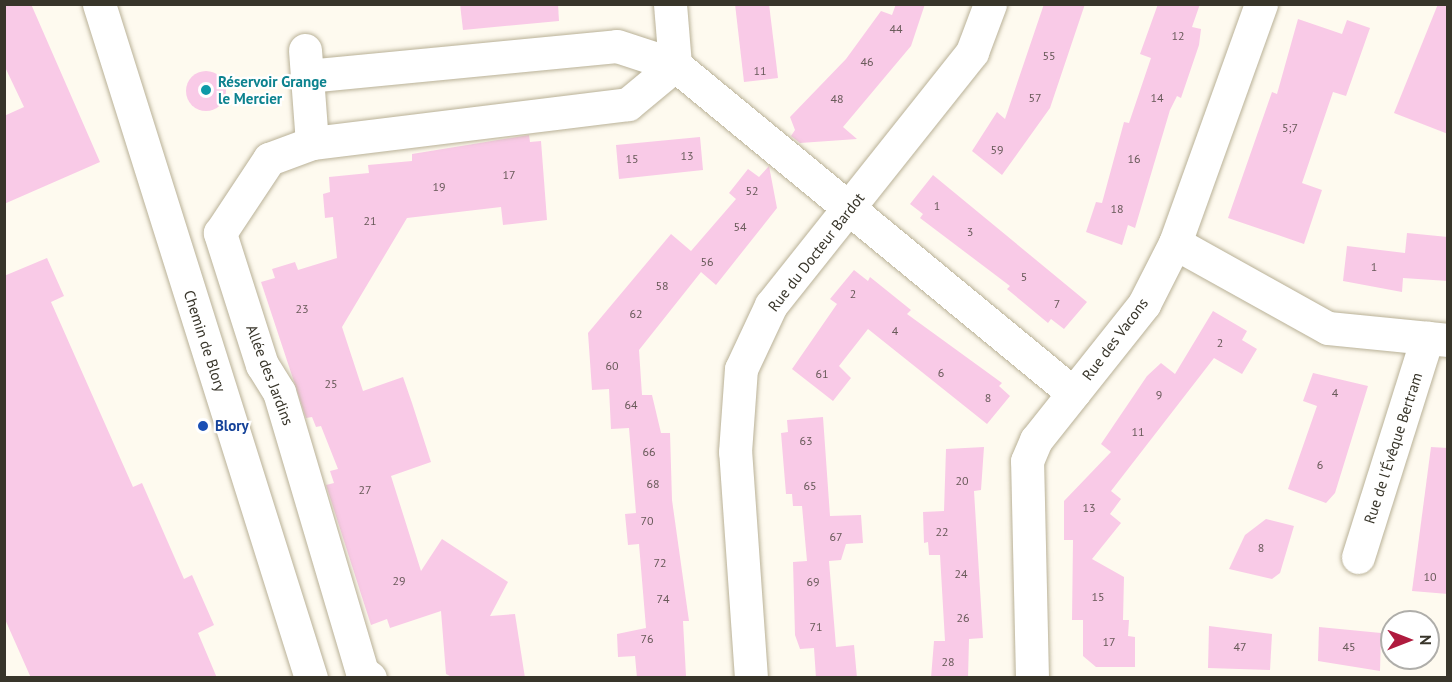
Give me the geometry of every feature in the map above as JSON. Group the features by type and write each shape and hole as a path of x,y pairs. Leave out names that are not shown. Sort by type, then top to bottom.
{"street":[{"name":"Chemin de Blory","path":"99,4 312,678"},
{"path":"670,4 675,65"},
{"name":"Rue du Docteur Bardot","path":"751,678 735,452 741,369 771,305 972,52 990,4"},
{"name":"Rue des Vacons","path":"1032,678 1027,461 1036,440 1144,304 1175,243 1261,4"},
{"path":"312,143 306,63 617,46 675,65 1073,393"},
{"name":"Allée des Jardins","path":"370,678 362,672 279,392 262,365 220,233 269,159 312,143 628,104 675,65"},
{"name":"Rue de l'Évêque Bertram","path":"1175,243 1328,328 1437,339 1358,557"}],"building":[{"path":"4,4 31,4 100,162 4,204 4,116 24,107 4,65"},
{"path":"460,4 558,4 559,21 463,30"},
{"path":"735,4 769,4 778,78 744,82"},
{"path":"896,4 925,4 911,46 843,127 857,139 800,143 791,136 795,130 790,117 846,59 881,11 892,15"},
{"path":"1044,4 1085,4 1050,108 1002,175 972,151 997,112 1005,119"},
{"path":"1158,4 1200,4 1192,27 1201,29 1199,45 1181,98 1177,96 1170,110 1135,228 1128,225 1122,245 1086,232 1096,202 1102,203 1124,122 1129,123 1151,58 1140,54"},
{"path":"1438,4 1448,4 1448,134 1394,113"},
{"path":"1298,19 1342,34 1347,20 1370,28 1346,96 1333,92 1302,183 1322,190 1304,244 1228,218 1272,92 1277,94"},
{"name":"Réservoir Grange le Mercier","path":"206,71 214,72 220,77 225,83 225,99 220,105 214,110 206,111 198,110 192,105 187,99 186,91 187,83 192,77 198,72"},
{"path":"529,135 530,142 541,141 547,220 503,225 501,207 407,218 342,327 363,391 403,377 412,403 431,462 391,476 421,571 442,539 508,582 490,616 515,614 525,678 454,678 446,674 441,611 390,628 387,619 371,625 326,485 334,483 330,471 338,469 321,426 316,427 312,417 306,418 261,282 275,278 272,269 295,262 298,270 337,258 333,217 325,218 323,194 330,192 329,177 369,173 368,165 412,161 412,154"},
{"path":"700,137 703,170 619,179 616,145"},
{"path":"769,166 777,208 716,285 701,272 639,350 642,395 652,395 661,433 670,433 672,500 689,621 683,621 686,676 637,678 635,656 618,657 617,634 646,628 639,544 628,545 625,514 636,513 629,428 611,429 609,389 592,390 588,333 671,234 691,251 736,199 729,193 748,169 759,177"},
{"path":"933,175 1087,302 1064,329 1051,319 1048,323 1007,289 1010,286 920,218 923,214 910,204"},
{"path":"1407,233 1448,237 1448,281 1403,278 1402,292 1343,281 1347,246 1405,253"},
{"path":"47,258 64,296 51,302 133,487 142,483 184,579 192,575 214,625 198,633 217,678 31,678 4,617 4,276"},
{"path":"854,270 868,281 870,277 911,310 907,314 1002,383 999,386 1010,396 987,424 868,329 839,366 851,378 833,401 792,369 837,304 830,299"},
{"path":"1213,311 1247,331 1242,340 1257,349 1242,374 1214,358 1111,491 1121,499 1110,514 1121,523 1092,559 1124,577 1123,620 1129,620 1128,636 1135,637 1135,667 1096,667 1083,656 1083,620 1072,620 1073,540 1064,540 1064,501 1111,452 1101,444 1147,376 1161,363 1175,374"},
{"path":"1313,373 1368,386 1335,493 1326,503 1288,489 1317,406 1303,401"},
{"path":"823,417 830,516 861,515 863,543 846,544 841,560 829,561 836,647 854,645 857,678 816,678 814,648 800,649 795,635 793,562 807,561 802,506 793,506 792,494 786,494 781,433 788,432 787,420"},
{"path":"984,447 981,490 974,491 983,638 969,639 968,678 931,678 934,641 945,641 940,555 929,555 928,542 924,543 923,512 944,511 946,449"},
{"path":"1431,447 1448,448 1448,594 1412,591"},
{"path":"1266,519 1294,526 1280,573 1272,579 1229,569 1245,535"},
{"path":"1209,626 1272,634 1270,670 1208,668"},
{"path":"1319,627 1380,633 1380,671 1318,661"}],"place":[{"name":"Réservoir Grange le Mercier","path":"206,90"},
{"name":"Blory","path":"203,426"}]}
